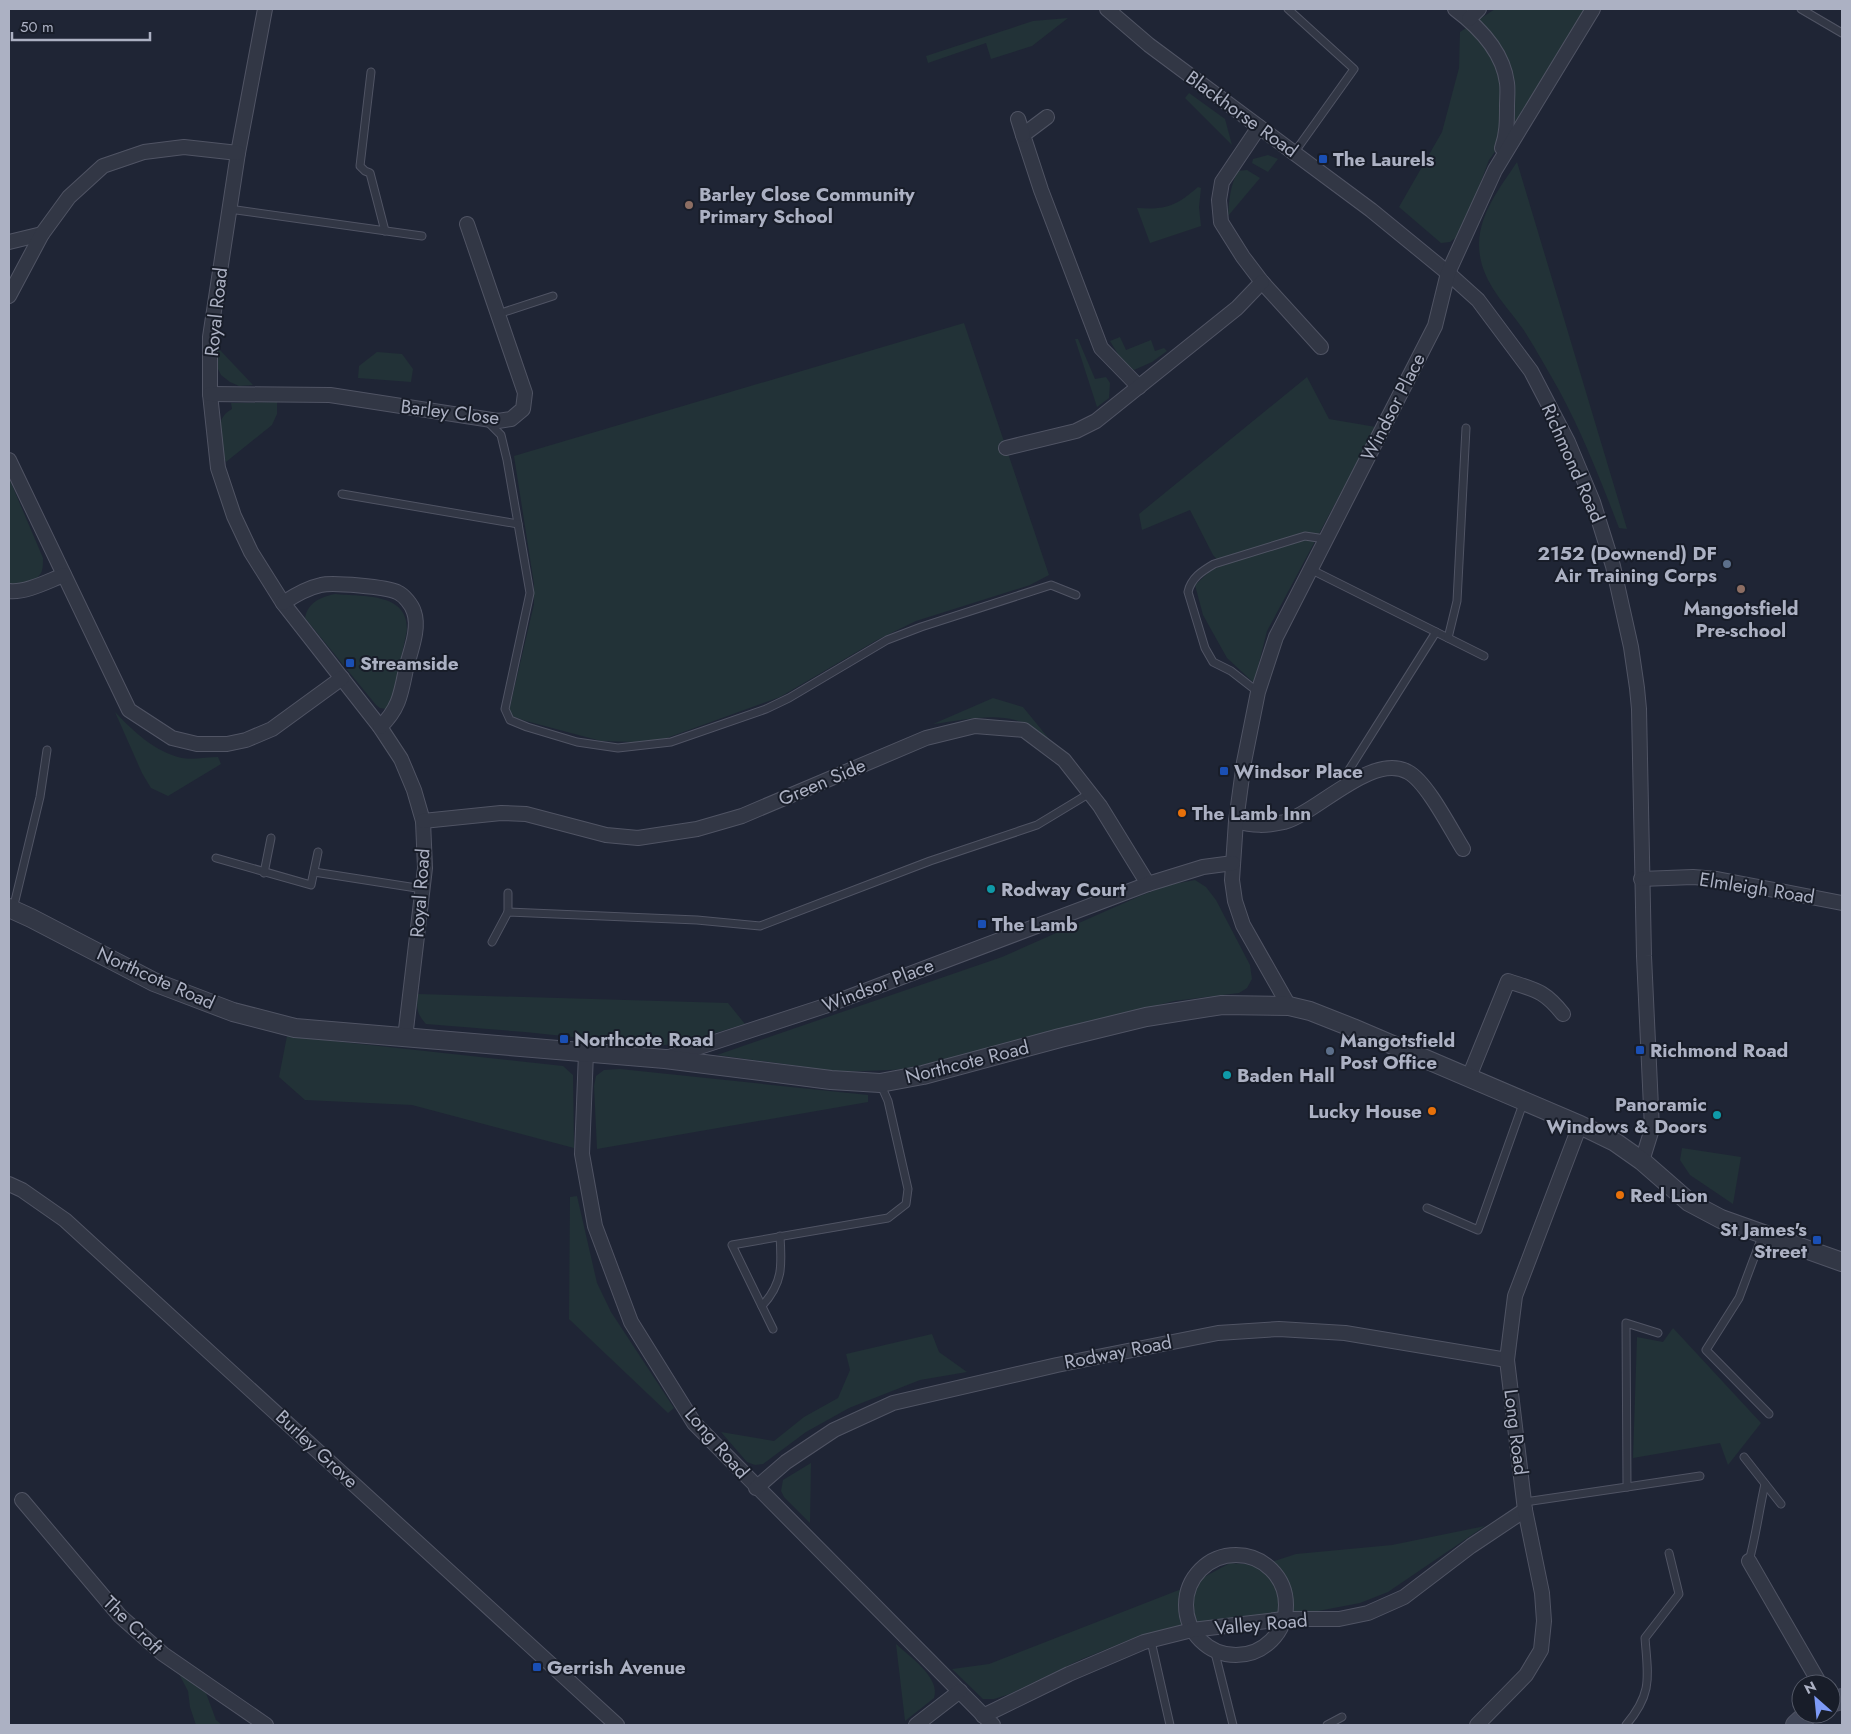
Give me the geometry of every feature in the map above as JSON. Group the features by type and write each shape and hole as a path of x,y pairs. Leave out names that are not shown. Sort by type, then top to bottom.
{"street":[{"name":"Royal Road","path":"265,9 238,153 210,337 210,394 218,468 234,516 251,552 283,603 380,727 401,759 414,790 422,821 425,858 424,889 405,1038"},
{"name":"Blackhorse Road","path":"1108,9 1149,45 1371,210 1448,273"},
{"path":"1455,9 1469,19 1495,48 1508,83 1507,132 1494,170"},
{"path":"1469,19 1479,9"},
{"path":"1494,170 1593,9"},
{"path":"1023,135 1047,117"},
{"path":"1018,119 1041,190 1101,348 1139,387"},
{"path":"1259,127 1222,182 1219,200 1221,222 1243,257 1262,282 1321,347"},
{"path":"9,296 42,234 68,197 103,166 144,152 184,147 238,153"},
{"name":"Windsor Place","path":"1289,1006 1243,926 1235,902 1232,880 1236,821 1244,762 1258,692 1276,637 1435,326 1448,273 1494,170"},
{"name":"Barley Close","path":"210,394 330,395 486,420 511,419 522,409 525,393 467,224"},
{"path":"9,242 42,234"},
{"name":"Richmond Road","path":"1448,273 1478,300 1531,371 1568,442 1593,502 1606,540 1631,647 1639,709 1642,879 1652,1129 1642,1161"},
{"path":"1006,448 1076,431 1096,421 1237,308 1262,282"},
{"path":"9,460 129,710 172,738 197,744 227,744 246,740 272,729 342,678"},
{"path":"9,591 20,590 64,575"},
{"path":"283,603 302,591 323,584 377,587 398,592 410,603 415,613 416,628 402,689 398,705 391,717 380,727"},
{"name":"Green Side","path":"422,821 502,813 526,814 606,835 638,838 697,829 742,816 926,738 974,726 1024,730 1064,760 1100,806 1148,884"},
{"path":"1236,821 1252,826 1285,822 1300,815 1335,791 1364,776 1390,768 1407,771 1423,786 1464,849"},
{"name":"Windsor Place","path":"665,1059 825,1006 1148,884 1203,867 1232,863"},
{"name":"Elmleigh Road","path":"1642,879 1693,877 1717,879 1842,903"},
{"name":"Northcote Road","path":"11,909 154,982 233,1012 295,1028 665,1059 831,1080 880,1083 923,1075 1146,1017 1222,1005 1289,1006 1353,1028 1580,1125 1615,1142 1642,1161 1689,1202 1721,1220 1842,1262"},
{"path":"1469,1077 1508,981 1543,993 1563,1014"},
{"name":"Long Road","path":"586,1053 582,1154 595,1226 631,1322 694,1423 756,1488 988,1721"},
{"name":"Long Road","path":"1477,1725 1526,1675 1540,1650 1544,1621 1542,1593 1525,1506 1507,1360 1515,1296 1580,1125"},
{"name":"Burley Grove","path":"9,1184 22,1190 65,1220 617,1725"},
{"name":"Rodway Road","path":"756,1488 786,1462 834,1430 893,1403 1057,1364 1218,1333 1279,1329 1345,1333 1507,1360"},
{"name":"The Croft","path":"22,1500 120,1616 163,1654 266,1725"},
{"name":"Valley Road","path":"988,1721 1106,1658 1151,1641 1192,1630 1284,1619 1339,1619 1368,1613 1404,1596 1525,1506"},
{"path":"1245,1556 1262,1562 1275,1574 1285,1593 1286,1610 1278,1633 1264,1648 1244,1655 1223,1654 1204,1645 1192,1630 1186,1614 1186,1600 1193,1580 1208,1564 1225,1557 1245,1556"},
{"path":"1749,1561 1814,1674"},
{"path":"916,1725 960,1691"}],"lane":[{"path":"1288,9 1354,69 1294,153"},
{"path":"1801,9 1842,33"},
{"path":"372,72 360,166 370,173 385,231"},
{"path":"229,208 422,236"},
{"path":"498,314 552,296"},
{"path":"486,420 501,435 530,593 505,709 510,720 528,728 577,742 618,748 671,742 766,710 887,640 922,627 1051,585 1076,595"},
{"path":"1448,638 1457,601 1466,428"},
{"path":"342,494 518,524"},
{"path":"1258,692 1231,671 1213,662 1205,648 1188,592 1190,583 1202,571 1214,564 1305,536 1325,539"},
{"path":"1310,569 1484,656"},
{"path":"1347,773 1436,632"},
{"path":"11,909 40,797 47,750"},
{"path":"508,912 697,920 760,926 930,862 1037,825 1090,793"},
{"path":"264,873 271,838"},
{"path":"216,858 311,885 318,852"},
{"path":"314,872 424,889"},
{"path":"492,942 508,912 508,893"},
{"path":"773,1329 732,1245 888,1218 906,1204 908,1189 888,1101 880,1083"},
{"path":"1427,1208 1478,1230 1524,1101"},
{"path":"1763,1234 1739,1298 1706,1350 1770,1414"},
{"path":"762,1306 771,1296 780,1276 780,1236"},
{"path":"1627,1487 1626,1323 1658,1333"},
{"path":"1744,1457 1781,1504"},
{"path":"1525,1506 1700,1476"},
{"path":"1749,1561 1765,1484"},
{"path":"1626,1725 1646,1696 1648,1677 1645,1638 1679,1594 1669,1553"},
{"path":"1151,1641 1170,1725"},
{"path":"1214,1649 1233,1725"},
{"path":"1327,1725 1342,1717"}],"shaded area":[{"path":"1495,9 1587,9 1517,122 1489,160 1462,233 1450,242 1441,243 1399,207 1442,132 1459,68 1460,32"},
{"path":"1068,18 1032,46 991,59 986,43 928,63 926,56 1033,21"},
{"path":"1189,93 1225,119 1232,145 1185,98"},
{"path":"1268,155 1278,159 1268,172 1252,163 1253,159"},
{"path":"1517,162 1627,529 1619,528 1584,442 1560,392 1523,329 1494,290 1483,269 1479,244 1483,221 1492,201"},
{"path":"1247,170 1260,178 1228,216 1230,193 1235,177 1238,171"},
{"path":"1198,187 1201,188 1199,207 1201,226 1150,243 1137,208 1156,208 1177,203"},
{"path":"964,323 1049,575 1030,585 916,621 877,640 780,697 664,739 635,742 601,741 508,715 534,604 534,584 514,456"},
{"path":"1120,337 1126,350 1151,340 1155,351 1164,348 1167,351 1152,362 1134,370 1121,359 1110,341"},
{"path":"1075,339 1078,339 1095,379 1106,377 1110,383 1109,398 1097,407"},
{"path":"218,348 253,385 239,386 221,375 217,367"},
{"path":"377,352 402,354 413,369 411,382 358,378 359,366"},
{"path":"1307,377 1329,419 1376,427 1267,631 1254,683 1227,658 1203,615 1195,585 1209,572 1222,565 1213,555 1190,510 1142,530 1139,514"},
{"path":"277,402 277,414 272,425 226,462 220,425 226,413 232,409 231,403"},
{"path":"9,478 43,558 42,570 38,577 31,582 18,586 9,585"},
{"path":"335,594 382,599 400,609 405,618 407,630 392,702 386,709 376,705 305,618 312,604"},
{"path":"993,698 1023,707 1054,745 1026,724 1006,718 974,718 933,724"},
{"path":"115,712 137,734 163,751 186,759 218,757 221,764 168,796 151,788 142,773"},
{"path":"1195,880 1206,887 1216,900 1250,965 1252,979 1247,988 1239,993 1174,1001 913,1069 842,1072 717,1055 1002,957 1140,896 1168,885"},
{"path":"418,994 728,1003 745,1024 689,1041 659,1046 426,1024 418,1010"},
{"path":"287,1036 563,1066 573,1075 574,1148 412,1105 305,1100 279,1077"},
{"path":"620,1069 868,1095 868,1102 597,1149 594,1086 596,1076 604,1070"},
{"path":"1682,1148 1741,1157 1733,1204 1690,1175 1680,1160"},
{"path":"577,1196 597,1283 611,1312 674,1408 668,1413 569,1319 570,1197"},
{"path":"1673,1328 1761,1423 1728,1465 1720,1443 1633,1458 1637,1337 1663,1342"},
{"path":"932,1334 939,1352 967,1372 920,1380 849,1408 806,1432 763,1464 755,1465 747,1462 721,1432 774,1441 804,1417 838,1398 850,1370 846,1354"},
{"path":"811,1463 810,1523 784,1497 781,1491 783,1480"},
{"path":"1485,1526 1388,1592 1360,1603 1318,1611 1222,1619 1142,1635 1082,1659 1010,1694 994,1699 983,1699 952,1669 989,1664 1184,1588 1230,1563 1256,1567 1296,1554 1392,1545"},
{"path":"896,1644 916,1661 928,1675 935,1690 934,1698 905,1721"},
{"path":"179,1674 206,1693 216,1720 222,1725 196,1725 190,1707 188,1691"}],"place":[{"name":"The Laurels","path":"1323,159"},
{"name":"Barley Close Community Primary School","path":"689,205"},
{"name":"2152 (Downend) DF Air Training Corps","path":"1727,564"},
{"name":"Mangotsfield Pre-school","path":"1741,589"},
{"name":"Streamside","path":"350,663"},
{"name":"Windsor Place","path":"1224,771"},
{"name":"The Lamb Inn","path":"1182,813"},
{"name":"Rodway Court","path":"991,889"},
{"name":"The Lamb","path":"982,924"},
{"name":"Northcote Road","path":"564,1039"},
{"name":"Richmond Road","path":"1640,1050"},
{"name":"Mangotsfield Post Office","path":"1330,1051"},
{"name":"Baden Hall","path":"1227,1075"},
{"name":"Lucky House","path":"1432,1111"},
{"name":"Panoramic Windows & Doors","path":"1717,1115"},
{"name":"Red Lion","path":"1620,1195"},
{"name":"St James's Street","path":"1817,1240"},
{"name":"Gerrish Avenue","path":"537,1667"}]}
